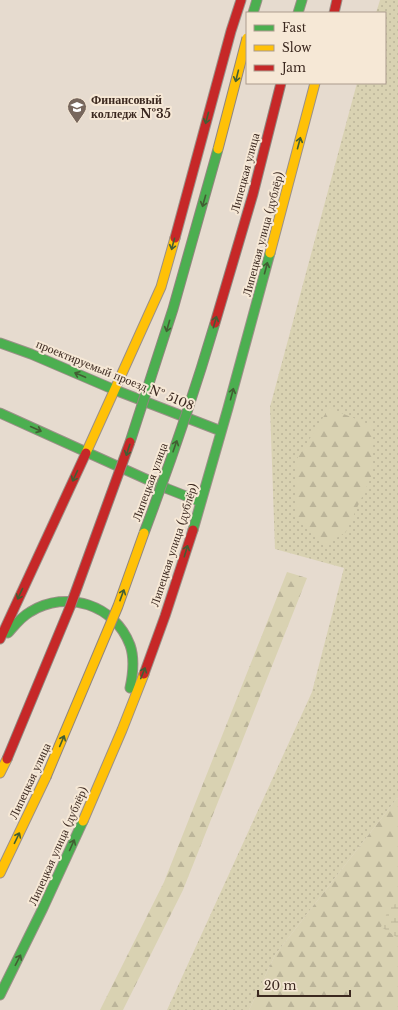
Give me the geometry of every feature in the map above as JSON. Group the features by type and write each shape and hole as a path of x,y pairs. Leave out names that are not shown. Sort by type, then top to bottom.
{"main road":[{"path":"0,640 161,287 241,0"},
{"path":"253,12 257,0"},
{"path":"298,12 302,0"},
{"path":"334,12 337,0"},
{"path":"0,773 33,698 72,601 125,457 161,348 212,176 246,42"},
{"name":"Липецкая улица","path":"0,873 46,777 118,606 172,456 202,366 250,202 281,84"},
{"name":"Липецкая улица (дублёр)","path":"0,994 41,912 93,799 157,638 201,502 315,84"},
{"name":"проектируемый проезд № 5108","path":"0,343 31,354 115,390 221,431"},
{"path":"0,414 86,451 168,489 201,502"},
{"path":"0,640 25,615 45,604 68,600 90,605 100,610 110,616 118,625 131,650 133,667 126,715"}],"green space":[{"path":"380,0 398,0 398,797 275,955 249,1010 167,1010 312,692 344,568 275,549 270,407 357,84 386,84 386,12 376,12"},
{"path":"329,408 373,426 372,475 346,532 325,545 296,519 295,462"},
{"path":"287,572 307,578 183,890 123,1010 100,1010 164,882"},
{"path":"398,797 398,1010 249,1010 275,955"},
{"path":"398,902 398,938 381,927 389,908"}],"traffic: fast":[{"path":"253,12 257,0"},
{"path":"298,12 302,0"},
{"path":"130,442 173,309 218,149"},
{"path":"193,530 270,253"},
{"path":"144,533 199,376 215,323"},
{"path":"0,343 31,354 115,390 221,431"},
{"path":"0,413 168,489 201,502"},
{"path":"8,633 24,616 44,605 59,602 74,602 88,605 102,611 123,631 130,645 133,656 130,688"},
{"path":"0,995 43,908 83,821"}],"traffic: slow":[{"path":"218,149 246,42"},
{"path":"270,253 315,84"},
{"path":"86,453 161,287 175,238"},
{"path":"46,777 118,606 144,533"},
{"path":"83,821 144,674"},
{"path":"0,773 7,759"},
{"path":"0,873 46,777"}],"traffic: jam":[{"path":"175,238 231,31 241,0"},
{"path":"334,12 337,0"},
{"path":"215,323 253,194 281,84"},
{"path":"7,759 70,607 130,442"},
{"path":"0,639 86,453"},
{"path":"144,674 193,530"}],"place":[{"name":"Финансовый колледж №35","path":"77,124"}]}
